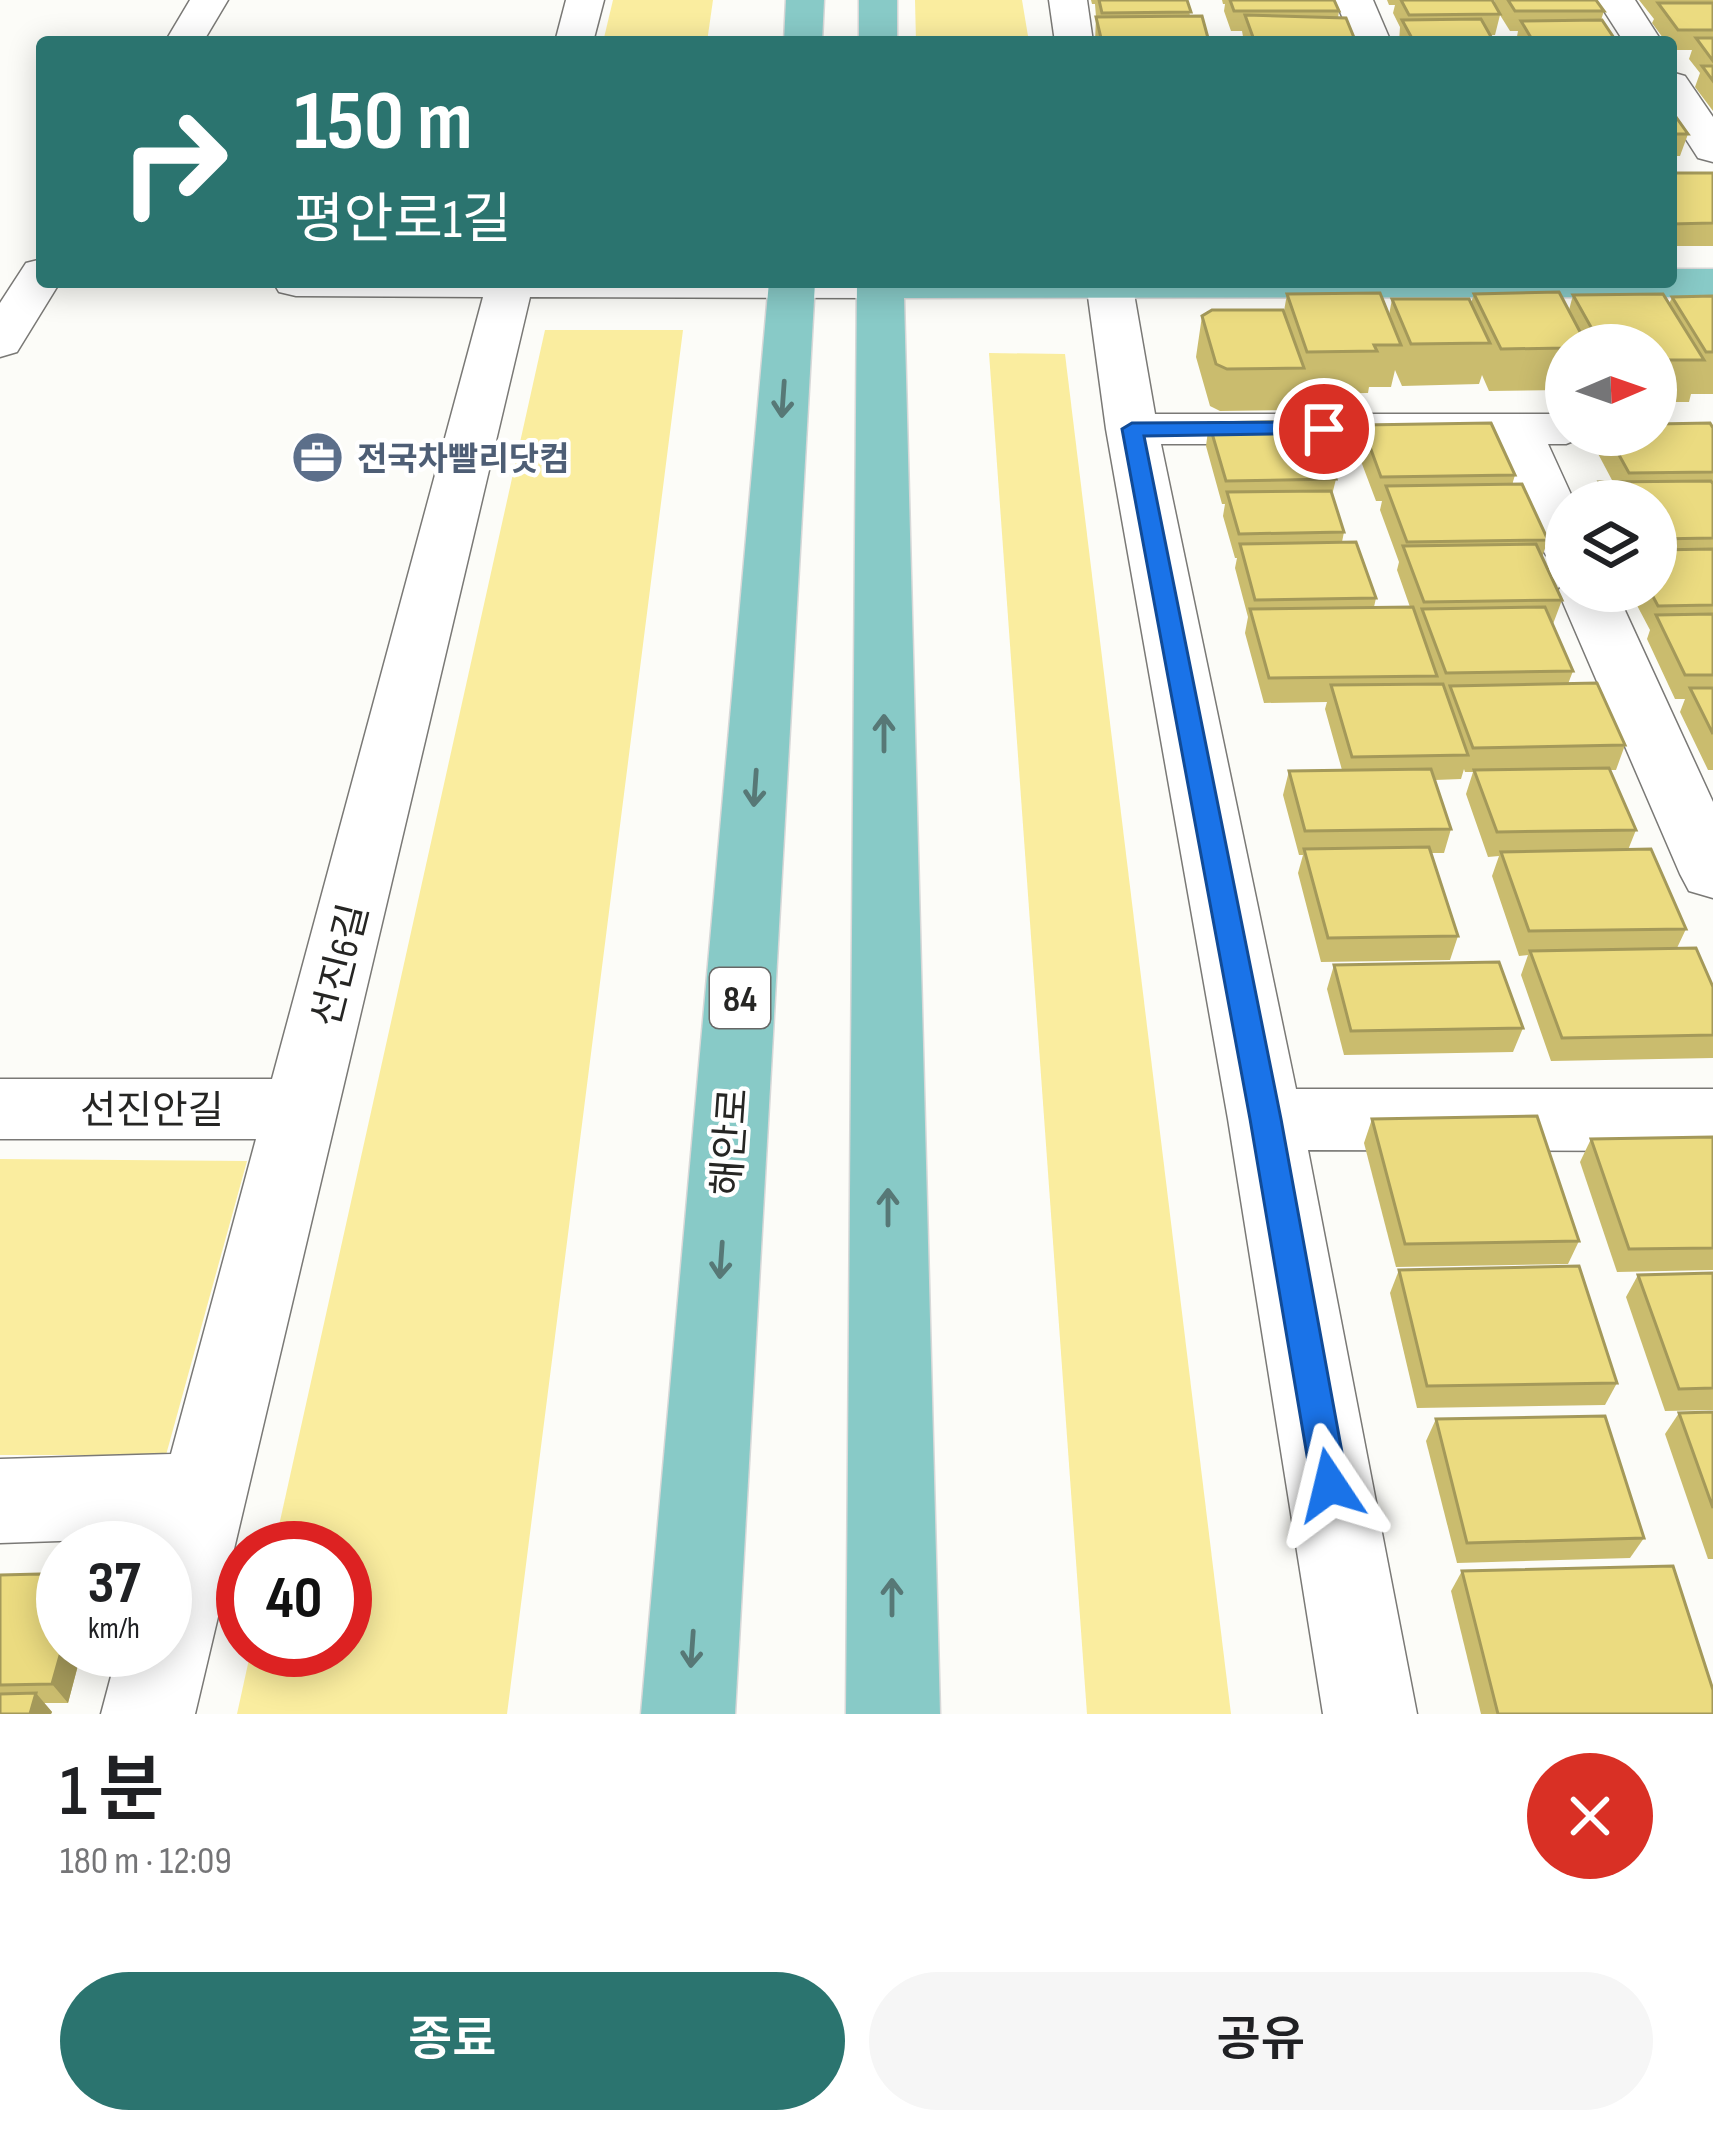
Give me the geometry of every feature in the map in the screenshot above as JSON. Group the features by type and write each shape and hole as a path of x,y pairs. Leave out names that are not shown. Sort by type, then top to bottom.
{"main road":[{"path":"803,36 805,0"},
{"path":"878,0 878,36"},
{"path":"1677,283 1713,283"},
{"name":"해안로","path":"688,1714 792,288"},
{"path":"880,288 892,1714"}],"street":[{"path":"188,36 209,0"},
{"path":"576,36 585,0"},
{"path":"1068,0 1073,36"},
{"path":"1354,0 1369,36"},
{"path":"1616,0 1639,36"},
{"path":"1677,94 1713,149"},
{"path":"1677,175 1713,175"},
{"path":"0,342 30,279"},
{"name":"선진6길","path":"192,1542 508,288"},
{"path":"1110,288 1370,1714"},
{"path":"1132,429 1540,428 1552,480"},
{"path":"1596,612 1713,874"},
{"name":"선진안길","path":"0,1109 304,1108"},
{"path":"1265,1119 1713,1120"},
{"path":"0,1501 204,1495"},
{"name":"선진6길","path":"148,1714 158,1677"}],"shaded area":[{"path":"613,0 713,0 708,36 604,36"},
{"path":"915,0 1022,0 1028,36 916,36"},
{"path":"545,330 683,330 507,1714 237,1714 245,1677 372,1677 372,1521 280,1521"},
{"path":"989,353 1065,354 1231,1714 1087,1714"},
{"path":"0,1159 247,1161 166,1455 0,1455"}],"building":[{"path":"1099,0 1187,0 1191,12 1102,13"},
{"path":"1230,0 1334,0 1339,11 1234,11"},
{"path":"1401,0 1492,0 1500,14 1409,15"},
{"path":"1508,0 1596,0 1604,11 1515,11"},
{"path":"1658,3 1713,3 1713,30 1678,30"},
{"path":"1245,15 1346,18 1353,36 1253,36"},
{"path":"1202,16 1207,36 1101,36 1096,17"},
{"path":"1481,19 1491,36 1411,36 1402,20"},
{"path":"1602,20 1613,36 1530,36 1521,21"},
{"path":"1696,38 1713,38 1713,61"},
{"path":"1677,173 1713,173 1713,223 1677,224"},
{"path":"1559,292 1576,324 1545,324 1545,348 1501,349 1474,294"},
{"path":"1380,293 1401,345 1374,345 1377,351 1307,352 1287,294"},
{"path":"1663,294 1704,360 1677,360 1677,324 1589,324 1573,295"},
{"path":"1713,296 1713,352 1706,352 1672,297"},
{"path":"1392,299 1469,299 1490,343 1411,344"},
{"path":"1212,310 1283,310 1304,368 1227,369 1216,364 1202,316"},
{"path":"1316,421 1336,479 1226,481 1209,423"},
{"path":"1491,423 1515,475 1381,477 1362,425"},
{"path":"1710,423 1713,472 1629,473 1620,456 1677,456 1677,424"},
{"path":"1677,481 1713,484 1713,538 1677,539"},
{"path":"1522,484 1545,540 1407,542 1386,486"},
{"path":"1331,491 1344,532 1239,534 1227,492"},
{"path":"1356,542 1376,598 1255,600 1240,544"},
{"path":"1536,544 1545,563 1545,600 1424,602 1403,546"},
{"path":"1713,549 1713,605 1677,606 1677,550"},
{"path":"1413,607 1437,676 1269,678 1250,609"},
{"path":"1545,607 1573,671 1446,673 1422,609"},
{"path":"1713,614 1713,675 1685,675 1656,615"},
{"path":"1597,683 1625,745 1473,748 1450,686"},
{"path":"1443,684 1468,755 1352,757 1331,685"},
{"path":"1690,688 1713,688 1713,734"},
{"path":"1609,768 1636,830 1497,832 1474,770"},
{"path":"1431,769 1451,829 1305,831 1289,771"},
{"path":"1429,847 1458,936 1328,938 1304,849"},
{"path":"1651,849 1686,929 1529,931 1501,852"},
{"path":"1696,948 1713,987 1713,1035 1562,1038 1530,951"},
{"path":"1499,962 1523,1028 1351,1031 1334,965"},
{"path":"1537,1116 1579,1241 1405,1244 1372,1119"},
{"path":"1713,1137 1713,1248 1629,1249 1591,1139"},
{"path":"1579,1266 1617,1383 1427,1386 1399,1270"},
{"path":"1713,1273 1713,1388 1679,1389 1638,1275"},
{"path":"1713,1412 1713,1508 1679,1413"},
{"path":"1605,1416 1644,1538 1467,1543 1436,1419"},
{"path":"1673,1566 1713,1690 1713,1714 1498,1714 1462,1571"},
{"path":"36,1574 36,1677 54,1677 52,1684 0,1685 0,1575"},
{"path":"36,1693 30,1714 0,1714 0,1694"}],"place":[{"name":"전국차빨리닷컴","path":"318,458"}],"route":[{"path":"1324,429 1132,429 1330,1485"}]}
